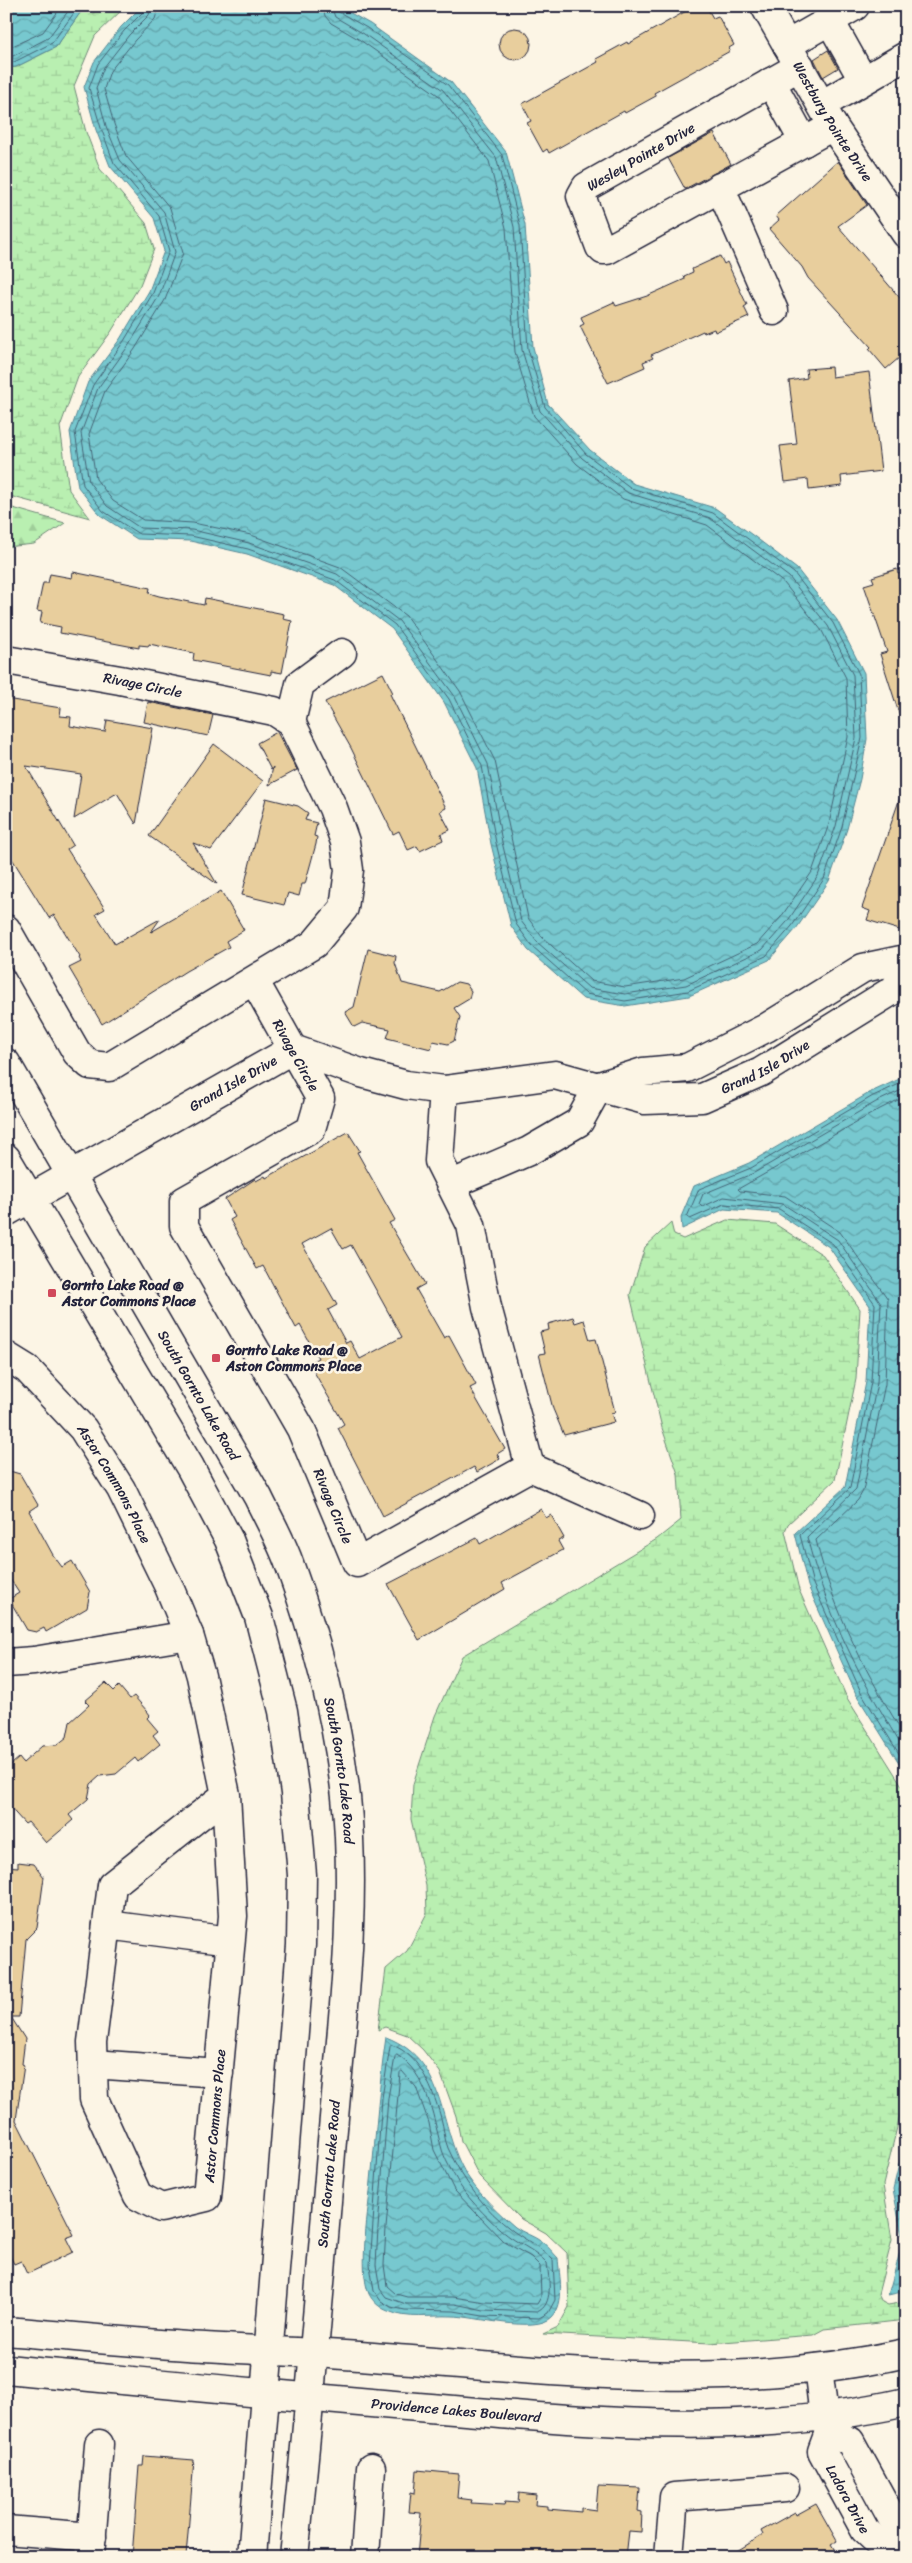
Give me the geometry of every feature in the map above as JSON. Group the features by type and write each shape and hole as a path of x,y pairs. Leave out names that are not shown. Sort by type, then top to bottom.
{"street":[{"name":"Westbury Pointe Drive","path":"765,6 828,115 906,234"},
{"name":"Wesley Pointe Drive","path":"855,6 830,21 794,55 771,82 586,188 582,196 603,250 804,142 863,80 906,56"},
{"path":"830,21 863,80"},
{"path":"771,82 804,142"},
{"path":"720,187 774,311"},
{"path":"6,929 77,1053 90,1065 109,1067 255,982 314,944 344,908 349,870 345,842 333,808 291,722 300,684 342,653"},
{"name":"Rivage Circle","path":"6,660 120,680 274,711 291,722"},
{"path":"452,1184 529,1151 579,1122 599,1086 643,1072 687,1068 773,1024 863,968 906,959"},
{"name":"Grand Isle Drive","path":"30,1199 293,1049 361,1074 406,1085 444,1090 555,1075 645,1100 702,1098 761,1072 895,989 906,967"},
{"name":"Rivage Circle","path":"255,982 320,1098 311,1129 184,1201 184,1226 301,1430 357,1563 530,1467"},
{"path":"773,1024 790,1054"},
{"name":"South Gornto Lake Road","path":"6,1063 258,1497 290,1564 316,1644 333,1715 346,1797 349,1870 345,1972 310,2399 294,2557"},
{"path":"444,1090 439,1161 471,1225 487,1307 530,1467 640,1516"},
{"path":"6,1158 190,1467 229,1540 259,1617 283,1711 295,1793 302,1875 301,1945 267,2350 252,2557"},
{"path":"6,1212 30,1199"},
{"name":"Astor Commons Place","path":"6,1356 27,1369 83,1429 121,1490 169,1587 189,1635 201,1676 226,1795 232,1916 208,2197 161,2208 138,2196 94,2099 92,2042 112,1885 226,1795"},
{"path":"6,1663 34,1661 189,1635"},
{"path":"107,1925 230,1941"},
{"path":"93,2064 219,2073"},
{"path":"6,2331 187,2346 314,2352 624,2376 741,2376 862,2362 906,2353"},
{"name":"Ladora Drive","path":"818,2368 826,2424 822,2451 871,2541 894,2557"},
{"name":"Providence Lakes Boulevard","path":"6,2369 310,2399 656,2425 826,2424 906,2402"},
{"name":"Ladora Drive","path":"826,2424 850,2441 901,2522"},
{"path":"6,2530 91,2547 99,2444"},
{"path":"365,2557 371,2468"},
{"path":"669,2557 674,2497 785,2488"},
{"path":"871,2541 901,2522"}],"green space":[{"path":"85,6 126,6 95,36 74,86 86,132 100,169 146,223 154,249 140,285 111,332 78,377 60,427 69,490 90,518 6,495 6,68 16,67 56,47"},
{"path":"6,506 65,523 34,544 6,547"},
{"path":"727,1220 775,1224 823,1255 860,1309 856,1379 835,1480 788,1524 785,1531 799,1590 847,1698 906,1792 906,2102 900,2115 883,2185 892,2240 878,2294 882,2302 888,2305 906,2302 906,2320 824,2329 813,2335 710,2343 543,2334 558,2327 569,2307 567,2253 546,2233 521,2219 479,2176 461,2141 456,2116 440,2072 423,2050 407,2035 385,2027 378,2030 386,1969 407,1951 427,1913 426,1886 411,1819 413,1784 435,1716 462,1656 657,1539 681,1520 678,1474 662,1428 630,1295 645,1247 671,1223 674,1235 683,1239"}],"water":[{"path":"6,6 85,6 56,47 16,67 6,68"},
{"path":"142,6 338,6 370,24 451,82 506,152 525,225 533,347 548,404 590,450 634,484 715,508 755,537 797,569 837,620 864,673 867,739 860,779 847,829 829,881 796,929 769,960 689,996 625,1006 583,999 528,950 511,926 491,844 477,768 444,702 392,629 334,585 247,554 190,541 137,539 100,515 78,487 70,432 88,382 120,339 149,291 164,251 154,218 110,166 96,130 84,87 94,62 121,27"},
{"path":"906,1076 906,1774 856,1694 808,1586 795,1533 845,1487 866,1382 870,1306 829,1247 777,1213 724,1209 682,1229 681,1217 694,1186 749,1163 871,1092"},
{"path":"386,2037 407,2048 422,2063 440,2100 459,2161 474,2186 515,2227 542,2242 558,2258 561,2289 559,2304 552,2317 544,2322 519,2324 462,2317 396,2314 382,2308 369,2294 364,2270 365,2239"},
{"path":"906,2136 906,2291 888,2295 903,2241 893,2189"}],"building":[{"path":"695,6 706,6 713,18 718,16 734,45 729,48 730,51 654,93 656,96 625,113 624,111 549,153 547,149 543,152 527,123 531,121 522,104 598,62 596,59 627,42 628,44"},
{"path":"515,28 527,32 531,44 527,56 515,60 503,56 499,44 503,32"},
{"path":"828,50 838,68 823,77 814,59"},
{"path":"714,133 731,164 685,189 668,158"},
{"path":"838,161 867,205 838,226 906,305 906,352 886,369 869,349 871,347 808,278 802,267 769,229 779,220 776,216"},
{"path":"720,256 724,264 727,262 747,305 744,307 749,317 715,332 714,329 704,333 703,331 651,355 653,358 643,362 645,367 608,383 580,326 584,324 581,317 614,302 616,306 647,296 685,279 684,276 693,272 692,269"},
{"path":"831,367 832,377 869,372 881,471 841,476 842,486 809,490 808,479 785,482 780,446 797,444 789,381 807,378 806,369"},
{"path":"897,569 898,574 906,572 906,722 902,723 880,654 887,652 864,585 874,582 872,577"},
{"path":"73,572 150,588 149,593 204,605 205,598 284,614 283,619 292,621 282,673 271,671 271,675 193,660 194,653 149,644 149,646 139,645 139,648 60,633 61,627 40,623 42,612 37,611 43,583 48,583 50,574 72,578"},
{"path":"383,673 393,693 390,694 446,808 440,811 450,830 441,834 443,840 420,851 417,846 408,850 399,831 393,834 351,748 325,702"},
{"path":"6,699 61,708 60,716 71,717 70,726 105,732 107,720 153,728 136,824 117,793 74,819 81,774 26,766 73,845 67,849 105,909 96,914 115,944 160,919 151,932 221,891 244,930 226,941 229,947 186,971 102,1024 69,968 81,962 80,957 54,915 49,918 6,849"},
{"path":"148,702 213,715 208,736 144,722"},
{"path":"277,732 297,770 269,785 273,767 271,770 257,743"},
{"path":"214,744 263,781 211,850 193,843 217,884 149,836"},
{"path":"903,789 906,790 906,932 867,920 870,911 862,908"},
{"path":"266,798 298,806 308,813 305,820 317,823 314,836 317,837 316,844 305,884 302,884 299,896 288,893 284,905 242,895"},
{"path":"368,949 396,956 395,963 402,983 440,992 457,982 466,984 471,991 469,999 454,1008 460,1017 454,1041 448,1044 433,1041 431,1049 387,1038 390,1029 362,1023 354,1027 345,1012 354,1007"},
{"path":"348,1132 360,1151 357,1152 395,1220 389,1223 425,1284 416,1289 444,1338 449,1335 476,1385 470,1388 505,1449 497,1454 500,1459 477,1472 474,1467 383,1516 338,1428 344,1424 309,1363 318,1358 300,1325 296,1328 263,1266 257,1269 230,1220 235,1217 225,1199 255,1179 256,1181 265,1176 266,1178","holes":["331,1228 343,1249 351,1245 402,1337 360,1359 350,1341 346,1343 328,1310 337,1305 302,1244"]},
{"path":"573,1317 575,1323 584,1320 590,1340 596,1339 615,1412 611,1413 614,1422 564,1435 553,1409 539,1354 545,1353 540,1332 549,1330 548,1324"},
{"path":"6,1470 20,1474 38,1505 29,1511 53,1555 62,1567 72,1561 90,1592 87,1608 46,1632 44,1628 36,1632 27,1630 9,1599 19,1593 6,1573"},
{"path":"541,1509 546,1518 551,1515 564,1538 558,1541 563,1550 502,1583 505,1589 419,1640 388,1584 477,1538 480,1544"},
{"path":"106,1683 114,1691 119,1686 130,1699 134,1696 150,1715 147,1718 158,1731 153,1735 160,1744 138,1762 135,1758 116,1774 100,1776 91,1784 88,1799 69,1815 73,1820 46,1843 28,1822 25,1824 6,1803 6,1769 19,1758 23,1763 42,1746 57,1745 67,1737 70,1722 89,1705 85,1701"},
{"path":"18,1862 34,1864 44,1877 37,1928 26,1939 19,2017 11,2017 25,2039 22,2064 24,2065 16,2120 74,2235 66,2238 73,2252 27,2274 21,2261 14,2264 6,2248 6,1866 18,1867"},
{"path":"144,2456 194,2460 186,2557 132,2557 139,2466 143,2466"},
{"path":"417,2470 459,2474 457,2498 472,2500 471,2503 504,2505 505,2502 518,2503 519,2493 536,2495 535,2505 548,2506 548,2509 581,2512 581,2508 596,2510 598,2486 640,2488 638,2511 642,2512 641,2532 629,2531 626,2557 417,2557 421,2513 409,2512 411,2492 415,2493"},
{"path":"816,2504 837,2541 832,2544 840,2557 727,2557 763,2535 761,2531 795,2512 796,2515"}],"place":[{"name":"Gornto Lake Road @ Astor Commons Place","path":"52,1293"},
{"name":"Gornto Lake Road @ Aston Commons Place","path":"216,1358"}]}
